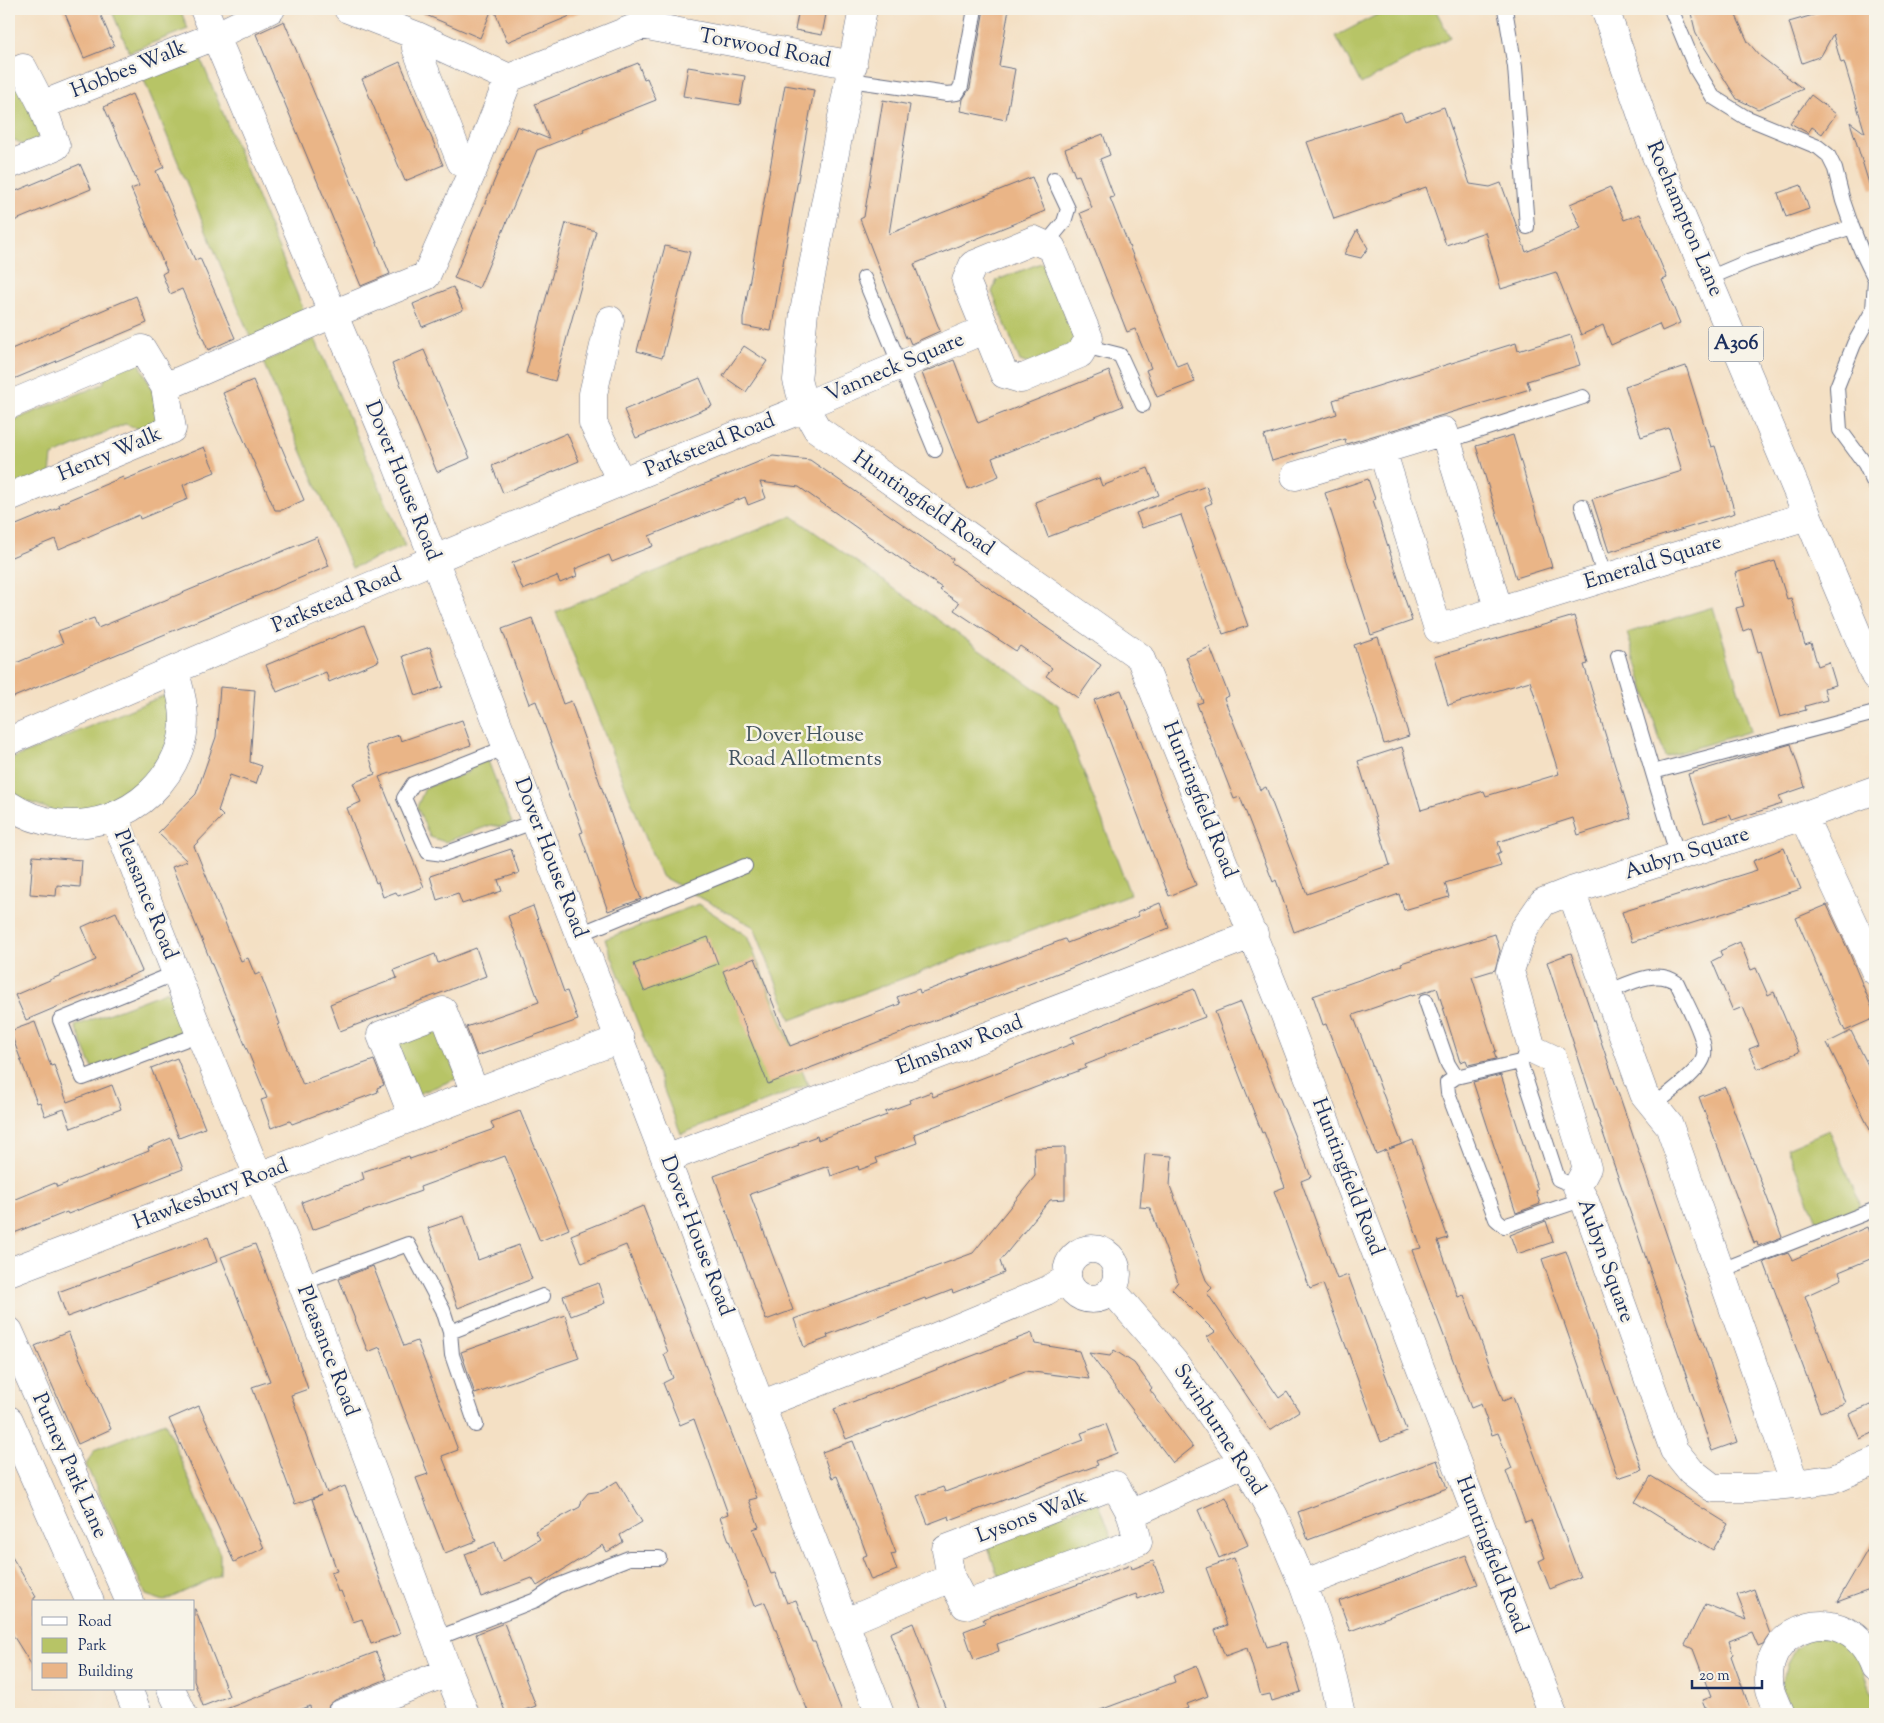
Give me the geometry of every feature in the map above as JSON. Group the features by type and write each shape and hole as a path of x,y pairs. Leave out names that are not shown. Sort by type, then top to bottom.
{"main road":[{"name":"Dover House Road","path":"204,9 390,448 580,934 880,1714"},
{"name":"Hobbes Walk","path":"42,105 215,36 271,9"},
{"path":"165,387 426,276 473,170 509,78 415,35 348,9"},
{"name":"Huntingfield Road","path":"863,9 804,312 797,380 804,406 817,429 1140,658 1254,934 1553,1714"},
{"name":"Roehampton Lane","path":"1605,9 1654,151 1875,676"},
{"name":"Torwood Road","path":"509,78 642,25 851,73"},
{"path":"415,35 416,48 461,162 473,170"},
{"path":"9,74 23,68 42,105 56,146 9,165"},
{"name":"Vanneck Square","path":"1046,245 1034,240 973,265 966,281 1004,374 1021,379 1080,354 1084,346"},
{"path":"1046,245 1052,248 1089,338 1084,346"},
{"path":"610,320 593,394 592,423 621,481"},
{"name":"Vanneck Square","path":"804,406 986,329"},
{"name":"Henty Walk","path":"9,405 142,349 165,387 172,429 9,497"},
{"name":"Parkstead Road","path":"9,741 434,559 621,481 790,414 804,406"},
{"path":"1295,476 1444,431 1499,611"},
{"name":"Emerald Square","path":"1382,450 1438,629 1807,516"},
{"name":"Pleasance Road","path":"9,806 20,813 63,825 89,824 114,816 139,804 157,786 170,768 180,748 184,720 182,696 174,670"},
{"name":"Aubyn Square","path":"1875,790 1803,816 1543,902 1523,931 1510,971 1526,1056 1553,1059 1587,1168 1580,1193 1674,1450 1691,1471 1713,1488 1753,1488 1833,1479 1875,1461"},
{"name":"Pleasance Road","path":"114,816 200,1034 302,1283 435,1639 465,1714"},
{"path":"1803,816 1875,972"},
{"path":"1572,891 1644,1094 1668,1125 1795,1484"},
{"name":"Elmshaw Road","path":"666,1159 1254,934"},
{"path":"413,1117 381,1035 443,1011 475,1093"},
{"name":"Hawkesbury Road","path":"9,1272 620,1039"},
{"path":"1089,1249 1097,1249 1111,1258 1116,1265 1117,1274 1112,1290 1098,1299 1089,1300 1074,1293 1067,1279 1066,1270 1069,1262 1074,1256 1089,1249"},
{"path":"760,1405 934,1337 1046,1291 1067,1279"},
{"name":"Swinburne Road","path":"1112,1290 1174,1362 1244,1462 1274,1516 1303,1584 1326,1649 1334,1712"},
{"name":"Putney Park Lane","path":"9,1331 129,1600"},
{"name":"Putney Park Lane","path":"9,1420 89,1600"},
{"path":"1131,1514 1244,1462"},
{"name":"Lysons Walk","path":"1115,1485 1131,1514 1138,1542 965,1605 951,1578 946,1549 1115,1485"},
{"path":"1303,1584 1476,1516"},
{"path":"846,1622 951,1578"},
{"path":"1780,1714 1770,1688 1770,1673 1773,1660 1780,1646 1790,1635 1806,1628 1824,1624 1839,1628 1852,1634 1862,1642 1871,1656 1875,1667"},
{"path":"341,1714 448,1672"},
{"path":"128,1690 138,1714"},
{"path":"171,1690 183,1714"}],"lane":[{"path":"851,73 947,94 957,93 961,86 975,9"},
{"path":"1505,9 1514,67 1527,228"},
{"path":"1672,9 1696,69 1713,97 1745,116 1818,147 1828,155 1835,169 1843,201 1860,250 1875,279 1873,310 1854,344 1837,387 1840,430 1864,464 1875,485"},
{"path":"1046,245 1064,222 1068,209 1054,179"},
{"path":"1709,278 1749,261 1852,227"},
{"path":"864,278 935,450"},
{"path":"1084,346 1120,355 1142,405"},
{"path":"1447,441 1583,397"},
{"path":"1582,506 1605,578"},
{"path":"1618,656 1678,857"},
{"path":"1653,772 1875,713"},
{"path":"507,747 413,784 404,798 428,852 444,854 536,821"},
{"path":"580,934 745,866"},
{"name":"Pleasance Road","path":"176,973 60,1020 63,1029 83,1078 200,1034"},
{"path":"1608,992 1639,979 1659,976 1670,978 1677,984 1704,1042 1704,1056 1696,1070 1653,1106"},
{"path":"1426,1001 1448,1064 1456,1077"},
{"path":"1526,1056 1456,1077 1447,1083 1448,1093 1496,1219 1504,1226 1580,1193"},
{"path":"1719,1271 1871,1211"},
{"path":"302,1283 408,1244 443,1310 450,1332 452,1354 476,1425"},
{"path":"450,1332 543,1296"},
{"path":"435,1639 536,1600 557,1586 629,1558 659,1558"}],"green space":[{"path":"111,9 180,9 188,29 129,52"},
{"path":"1388,9 1435,9 1450,37 1361,84 1336,36"},
{"path":"198,52 306,316 251,339 142,75"},
{"path":"9,79 14,79 41,132 30,150 15,140 9,143"},
{"path":"1041,263 1052,268 1079,336 1073,347 1029,364 1020,361 992,292 997,280"},
{"path":"315,339 405,546 352,568 263,362"},
{"path":"140,364 163,413 151,433 125,424 52,456 50,474 9,492 9,422 103,384 108,369"},
{"name":"Dover House Road Allotments","path":"792,516 1058,705 1130,894 791,1020 754,927 661,876 556,612"},
{"path":"1713,607 1751,731 1665,757 1627,633"},
{"path":"170,693 173,726 159,766 135,790 96,812 62,814 16,797 9,790 9,760"},
{"path":"487,758 512,823 500,827 491,825 445,842 430,837 417,807 425,788 469,772 472,764"},
{"path":"699,904 747,936 808,1085 681,1134 605,939"},
{"path":"168,991 184,1033 93,1069 75,1026"},
{"path":"435,1025 458,1078 418,1094 395,1041"},
{"path":"1829,1130 1861,1206 1818,1223 1787,1148"},
{"path":"165,1422 220,1554 220,1575 166,1600 146,1595 86,1465 94,1450"},
{"path":"1098,1501 1115,1546 1002,1587 986,1542"},
{"path":"1827,1637 1847,1643 1859,1659 1875,1701 1875,1714 1792,1714 1781,1686 1787,1663 1795,1648 1808,1639"}],"building":[{"path":"63,9 98,9 114,46 84,58"},
{"path":"412,9 492,9 480,38"},
{"path":"494,9 587,9 507,42"},
{"path":"799,9 827,9 822,35 795,30"},
{"path":"984,9 1009,9 999,66 1015,69 1006,120 961,111 963,99 970,88"},
{"path":"1690,9 1733,9 1748,42 1760,56 1803,89 1758,109 1737,99 1696,34"},
{"path":"1826,9 1875,9 1875,189 1871,190 1850,122 1865,133 1844,62 1841,63 1833,34 1821,56 1802,63 1789,22 1827,11"},
{"path":"284,21 390,274 361,286 256,34"},
{"path":"400,62 443,165 405,181 362,79"},
{"path":"638,63 644,79 647,78 656,100 583,129 584,131 537,150 479,288 454,278 517,126 549,139 535,104"},
{"path":"688,67 745,76 740,105 683,96"},
{"path":"785,85 814,90 771,331 743,326 743,318"},
{"path":"132,94 164,167 156,171 195,260 200,258 235,338 208,350 182,289 170,294 162,274 167,271 131,189 139,186 104,107"},
{"path":"1811,95 1836,114 1822,134 1812,127 1808,133 1790,123"},
{"path":"883,100 910,105 889,234 1032,177 1045,211 914,264 940,331 911,344 908,337 906,338 860,219 864,217"},
{"path":"1444,107 1470,184 1490,187 1501,183 1526,252 1581,228 1570,204 1610,187 1624,220 1640,214 1667,278 1662,280 1680,323 1662,331 1659,324 1611,345 1603,325 1581,335 1556,272 1501,289 1485,232 1446,245 1426,187 1334,219 1307,142 1401,112 1405,121"},
{"path":"1103,134 1110,155 1100,159 1114,197 1110,198 1177,366 1187,362 1195,382 1157,397 1146,370 1151,368 1135,329 1127,332 1080,213 1092,208 1079,175 1075,176 1065,149"},
{"path":"80,164 91,189 9,223 9,194"},
{"path":"1801,185 1809,209 1786,217 1778,193"},
{"path":"566,223 596,231 555,381 526,373"},
{"path":"1357,230 1368,248 1361,258 1344,254"},
{"path":"665,246 690,252 662,358 637,351"},
{"path":"453,287 463,310 422,327 413,304"},
{"path":"136,296 147,323 9,381 9,350"},
{"path":"1571,335 1580,365 1527,381 1530,389 1346,444 1345,439 1272,461 1264,436 1337,414 1333,400 1516,343 1518,351"},
{"path":"744,346 767,361 746,392 723,376"},
{"path":"424,350 470,458 437,472 392,364"},
{"path":"954,360 978,423 1109,371 1123,406 992,458 999,476 968,489 922,373"},
{"path":"1686,366 1711,447 1715,446 1735,513 1609,552 1592,499 1682,471 1669,428 1641,437 1625,386"},
{"path":"700,378 712,406 636,438 624,410"},
{"path":"253,380 304,500 282,510 275,510 223,393"},
{"path":"567,433 579,461 503,493 492,466"},
{"path":"1513,435 1552,567 1516,578 1476,446"},
{"path":"204,447 215,472 183,485 188,499 140,519 139,515 59,549 55,539 9,558 9,528 60,507 59,504 123,477 124,480"},
{"path":"773,456 810,460 953,559 951,562 1101,665 1078,698 1046,676 1052,668 1020,646 1016,651 954,610 959,603 940,590 942,588 799,487 760,482 766,498 748,505 745,497 649,536 653,546 612,562 609,555 575,569 577,576 560,583 557,576 523,590 512,563"},
{"path":"1148,468 1159,495 1048,537 1035,502 1099,478 1102,486"},
{"path":"1368,479 1412,621 1371,635 1325,493"},
{"path":"1206,486 1212,503 1205,506 1248,626 1223,634 1181,515 1142,528 1136,513"},
{"path":"317,537 329,566 9,699 9,666 63,643 58,631 94,618 98,628"},
{"path":"1775,561 1787,599 1791,598 1805,645 1811,643 1818,666 1829,662 1836,685 1824,688 1827,700 1805,706 1806,710 1780,717 1761,651 1758,652 1751,628 1743,631 1736,608 1744,606 1735,573"},
{"path":"1574,616 1588,664 1584,665 1631,818 1578,835 1573,818 1498,842 1501,852 1497,854 1501,866 1445,883 1449,897 1404,910 1399,894 1294,932 1276,880 1273,882 1240,797 1234,799 1197,704 1203,702 1186,657 1210,647 1229,696 1224,698 1260,790 1266,787 1307,894 1390,865 1358,761 1402,747 1421,810 1484,791 1486,796 1559,774 1530,681 1448,705 1434,657"},
{"path":"532,618 563,704 571,701 641,899 608,911 580,833 583,832 536,701 529,704 502,629"},
{"path":"364,625 379,661 329,682 326,672 277,692 266,665"},
{"path":"1378,637 1409,736 1384,744 1354,645"},
{"path":"430,647 443,687 416,696 403,656"},
{"path":"220,687 255,690 250,762 262,766 256,784 230,775 218,811 223,816 194,846 231,937 241,961 248,958 255,975 260,973 280,1024 278,1025 303,1085 374,1060 384,1085 377,1088 378,1092 292,1124 290,1121 271,1128 261,1100 267,1098 172,867 187,861 158,833 196,794 216,737"},
{"path":"1121,690 1196,885 1169,896 1094,700"},
{"path":"462,720 471,745 379,777 424,887 398,896 396,892 383,897 347,808 361,802 353,783 375,774 366,746 399,735 401,741"},
{"path":"1791,744 1805,787 1779,796 1782,804 1732,820 1730,815 1704,823 1688,774"},
{"path":"1784,848 1801,889 1632,942 1622,912 1757,870 1753,861"},
{"path":"511,849 519,873 498,880 502,891 462,904 458,893 437,900 430,876"},
{"path":"33,856 82,860 80,887 57,885 56,896 30,894"},
{"path":"1160,903 1169,928 1071,968 768,1084 723,971 755,958 790,1046 900,1004 897,997 919,989 920,993 1065,939 1067,943 1139,916 1137,912"},
{"path":"1827,905 1875,1015 1875,1018 1845,1031 1796,918"},
{"path":"533,906 564,992 567,991 578,1020 477,1056 466,1027 539,1002 508,916"},
{"path":"116,912 142,971 26,1020 15,995 96,960 82,927"},
{"path":"1495,934 1500,951 1495,970 1472,977 1496,1051 1494,1052 1496,1059 1468,1065 1466,1060 1460,1062 1437,988 1353,1015 1402,1144 1389,1149 1413,1140 1448,1238 1438,1241 1458,1297 1464,1295 1503,1401 1513,1397 1580,1577 1550,1589 1539,1561 1545,1558 1531,1520 1525,1522 1506,1471 1512,1468 1498,1433 1492,1435 1481,1404 1471,1408 1430,1299 1412,1250 1421,1248 1386,1150 1376,1154 1326,1024 1323,1025 1313,996 1402,965 1401,963"},
{"path":"708,937 718,964 644,991 634,964"},
{"path":"1740,942 1751,970 1756,968 1768,995 1774,992 1799,1052 1758,1069 1749,1049 1759,1045 1743,1007 1733,1011 1712,961 1722,956 1720,951"},
{"path":"476,948 486,976 340,1031 330,1004 397,978 394,970 435,954 438,963"},
{"path":"1571,953 1737,1442 1712,1451 1603,1133 1547,962"},
{"path":"1194,989 1205,1017 1105,1055 1105,1057 1085,1065 1086,1068 914,1134 917,1143 876,1158 878,1163 859,1170 858,1166 831,1176 828,1166 750,1194 793,1310 766,1320 714,1176 799,1145 798,1143 817,1136 818,1140 887,1115 885,1112 910,1103 909,1100 931,1092 933,1097 1074,1043 1071,1037"},
{"path":"1241,1002 1311,1177 1301,1181 1337,1279 1348,1275 1407,1432 1381,1442 1323,1284 1310,1289 1274,1191 1285,1187 1215,1012"},
{"path":"35,1022 51,1066 54,1065 67,1102 112,1085 121,1109 71,1128 64,1109 45,1116 40,1102 37,1103 10,1031"},
{"path":"1851,1031 1875,1079 1875,1140 1827,1043"},
{"path":"177,1058 205,1128 179,1138 151,1068"},
{"path":"1501,1075 1538,1190 1536,1191 1540,1204 1516,1213 1473,1082"},
{"path":"1725,1087 1782,1237 1758,1246 1757,1242 1754,1243 1699,1097"},
{"path":"520,1111 569,1229 540,1241 505,1156 420,1187 421,1191 312,1230 302,1202 364,1179 362,1172 409,1156 410,1159 494,1129 491,1122"},
{"path":"171,1138 183,1169 9,1235 9,1202 55,1183 57,1187 149,1151 148,1148"},
{"path":"1065,1147 1065,1199 1050,1200 1000,1261 1004,1273 953,1293 952,1290 926,1300 925,1298 827,1335 828,1338 804,1347 794,1319 973,1253 1035,1176 1034,1148"},
{"path":"1145,1154 1172,1156 1170,1186 1206,1280 1212,1288 1207,1293 1279,1398 1287,1392 1299,1411 1270,1430 1207,1337 1215,1332 1172,1289 1178,1282 1150,1208 1140,1207"},
{"path":"643,1206 757,1498 749,1500 759,1527 753,1529 771,1574 775,1573 787,1603 796,1600 812,1642 815,1642 843,1714 809,1714 765,1602 754,1606 720,1517 728,1514 694,1419 680,1425 663,1383 673,1378 664,1354 668,1352 626,1245 582,1263 571,1235"},
{"path":"464,1216 478,1260 519,1245 532,1279 458,1308 428,1228"},
{"path":"1546,1221 1553,1242 1517,1254 1510,1235"},
{"path":"1867,1227 1869,1232 1875,1229 1875,1257 1839,1272 1842,1279 1805,1296 1845,1403 1820,1412 1764,1262 1788,1253 1792,1260"},
{"path":"208,1237 217,1262 67,1317 58,1292"},
{"path":"255,1244 308,1389 291,1395 327,1493 345,1486 400,1634 371,1644 362,1619 353,1622 341,1591 338,1592 331,1573 337,1571 312,1499 321,1495 295,1504 252,1387 270,1381 221,1257"},
{"path":"1566,1251 1642,1470 1618,1478 1542,1259"},
{"path":"373,1266 404,1346 417,1341 458,1450 442,1456 476,1541 445,1553 416,1478 428,1474 380,1347 368,1352 339,1279"},
{"path":"598,1283 605,1303 571,1316 563,1296"},
{"path":"565,1315 579,1358 475,1394 461,1352"},
{"path":"68,1332 111,1429 78,1444 35,1346"},
{"path":"1032,1333 1035,1344 1079,1351 1089,1379 1025,1371 846,1439 834,1409"},
{"path":"1114,1350 1134,1363 1152,1388 1150,1390 1193,1447 1173,1463 1089,1353 1110,1356"},
{"path":"1875,1403 1875,1432 1860,1439 1849,1414"},
{"path":"199,1406 264,1548 234,1562 169,1419"},
{"path":"1106,1424 1117,1453 1096,1461 1098,1465 950,1520 949,1516 928,1524 917,1496 943,1487 945,1492 1084,1440 1081,1433"},
{"path":"853,1441 896,1553 891,1554 897,1570 871,1580 862,1557 867,1555 837,1476 832,1478 822,1452"},
{"path":"1437,1460 1447,1488 1308,1540 1298,1512"},
{"path":"1651,1476 1728,1524 1713,1550 1635,1502"},
{"path":"617,1481 642,1522 620,1535 623,1542 607,1552 603,1545 537,1586 532,1578 481,1597 465,1554 495,1542 502,1562 540,1539 535,1531 580,1507 582,1500 588,1493 601,1491"},
{"path":"1226,1497 1248,1545 1219,1558 1198,1510"},
{"path":"1875,1537 1875,1588 1837,1602"},
{"path":"9,1552 36,1597 32,1600 32,1666 9,1629"},
{"path":"1466,1555 1478,1584 1350,1631 1339,1601"},
{"path":"1234,1558 1267,1647 1286,1642 1301,1692 1272,1701 1270,1694 1261,1696 1247,1648 1225,1656 1215,1630 1227,1625 1206,1568"},
{"path":"1153,1561 1164,1589 1138,1599 1136,1594 997,1644 999,1651 974,1660 964,1631 985,1623 983,1619 1131,1565 1132,1569"},
{"path":"1754,1589 1770,1634 1763,1644 1758,1646 1752,1632 1729,1641 1733,1654 1731,1656 1752,1714 1709,1714 1703,1700 1711,1697 1693,1649 1685,1645 1705,1604 1747,1620 1737,1595"},
{"path":"195,1609 229,1696 203,1706 195,1684"},
{"path":"504,1623 536,1706 513,1714 506,1714 476,1634"},
{"path":"913,1623 946,1709 932,1714 921,1714 890,1633"},
{"path":"376,1652 387,1679 335,1700 329,1705 326,1714 311,1714 310,1706 289,1714 219,1714 218,1712"},
{"path":"1197,1666 1208,1696 1187,1704 1189,1708 1171,1714 1095,1714 1095,1712 1175,1682 1173,1676"}]}
